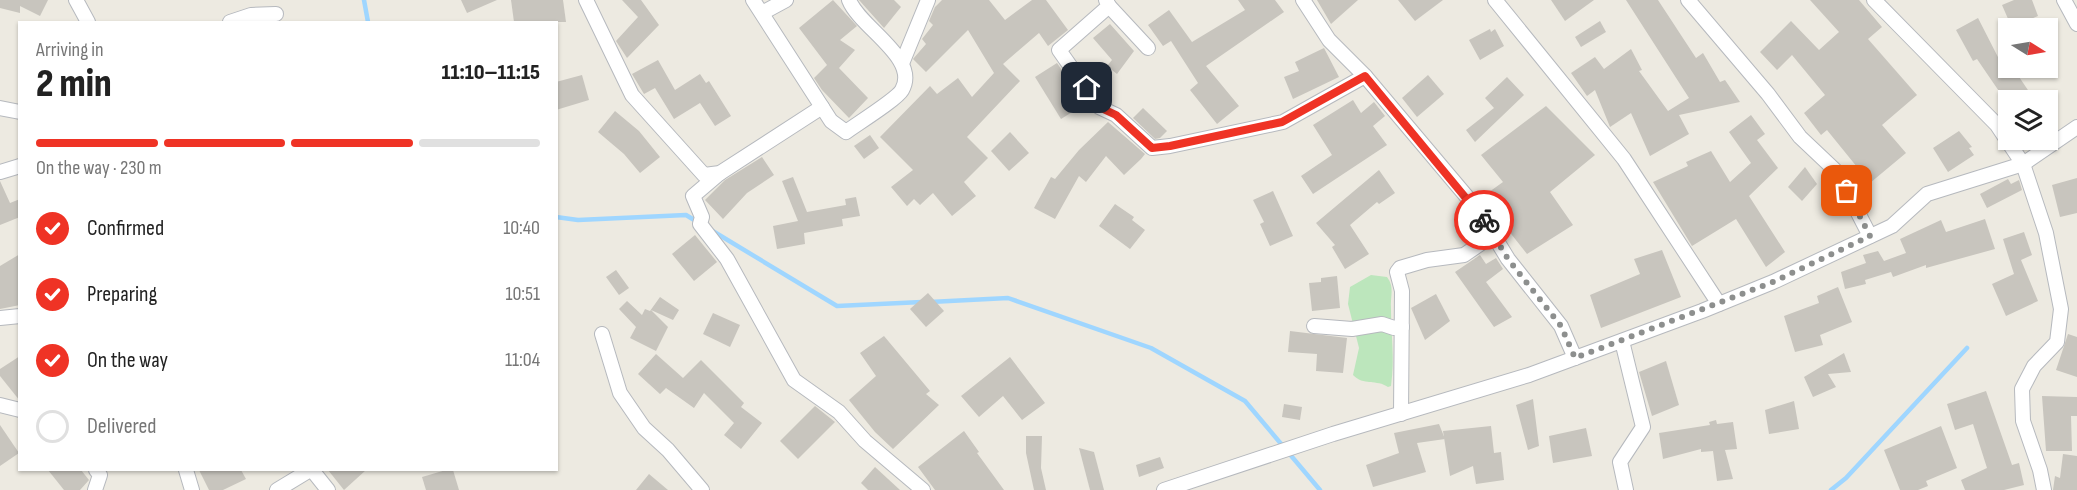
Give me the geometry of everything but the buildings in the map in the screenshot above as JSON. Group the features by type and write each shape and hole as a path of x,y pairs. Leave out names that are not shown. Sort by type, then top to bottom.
{"street":[{"path":"75,0 87,21"},
{"path":"248,0 251,15"},
{"path":"602,0 589,6 632,95 704,175 720,173"},
{"path":"753,0 831,121 846,132 902,92 906,76 903,61 928,0"},
{"path":"762,14 786,0"},
{"path":"849,0 869,27 903,61"},
{"path":"1303,0 1329,40 1365,76 1478,210 1508,259 1561,326 1575,358"},
{"path":"1495,0 1624,159 1719,304"},
{"path":"1688,0 1768,94 1800,137 1837,172 1870,236"},
{"path":"1874,0 1997,125 2024,164 2046,233 2061,309 2057,342 2034,366 2022,389 2023,421 2040,470 2043,490"},
{"path":"2064,0 2077,24"},
{"path":"1148,48 1108,3 1059,50 1099,107 1116,115 1152,148 1282,122 1365,76"},
{"path":"233,21 251,15 276,14"},
{"path":"822,107 720,173 693,196 702,217 700,224 727,259 794,380 838,412 865,441 923,490"},
{"path":"0,108 18,112"},
{"path":"1164,490 1206,484 1401,414 1529,375 1719,304 1773,282 1892,226 1927,194 2024,164 2077,127"},
{"path":"0,172 18,167"},
{"path":"1401,414 1402,291 1397,272 1400,268 1427,260 1464,255 1493,235"},
{"path":"0,318 18,316"},
{"path":"1314,326 1352,328 1382,324 1394,328 1402,327"},
{"path":"602,334 620,393 644,428 668,450 702,490"},
{"path":"1622,341 1643,427 1620,462 1626,490"},
{"path":"0,405 18,410"},
{"path":"95,490 100,475 97,471"},
{"path":"186,471 192,490"},
{"path":"277,490 309,471"},
{"path":"312,471 328,490"}],"green space":[{"path":"1371,275 1387,277 1392,288 1393,366 1391,386 1388,387 1361,380 1353,375 1359,348 1348,304 1350,287"}],"waterway":[{"path":"364,0 368,21"},
{"path":"558,217 578,220 686,215 699,223"},
{"path":"711,230 837,306 922,302"},
{"path":"930,302 1008,298 1151,348 1245,401 1320,490"},
{"path":"1831,490 1846,478 1967,348"}],"way so far":[{"path":"1484,220 1508,259 1540,296 1561,326 1575,358 1773,282 1870,236 1847,191"}],"route":[{"path":"1087,88 1099,107 1116,115 1152,148 1282,122 1365,76 1484,220"}]}
